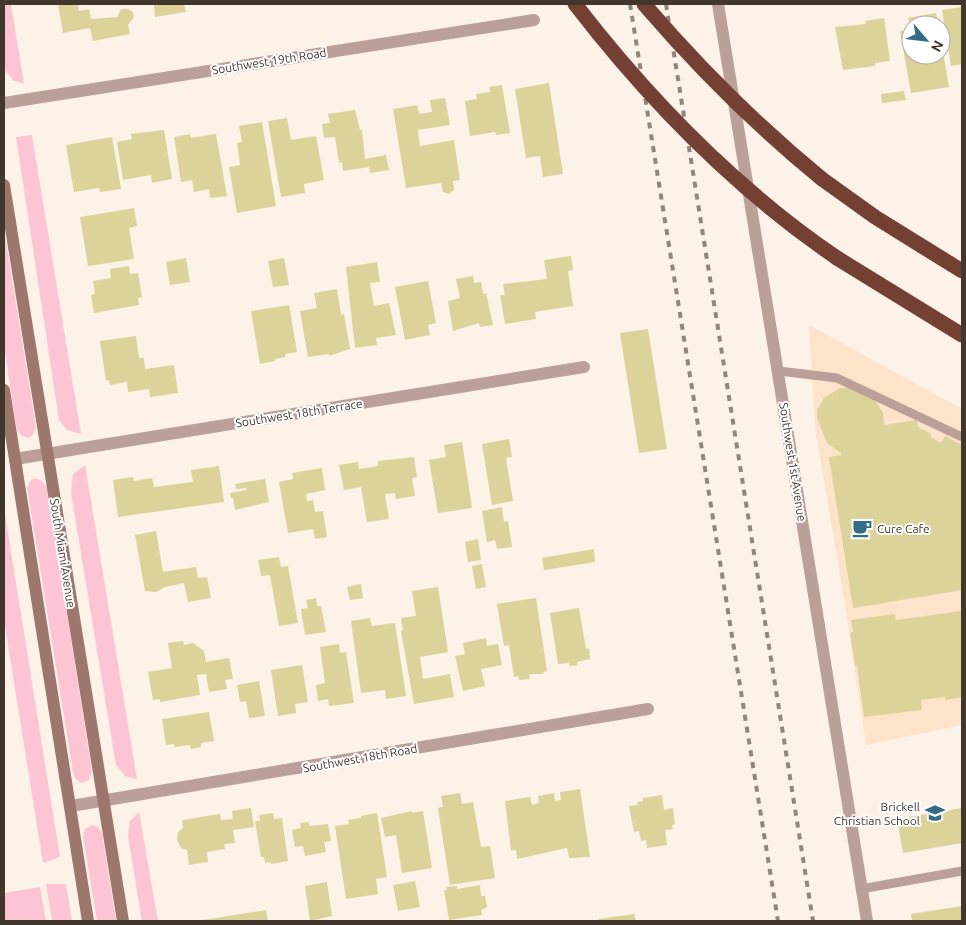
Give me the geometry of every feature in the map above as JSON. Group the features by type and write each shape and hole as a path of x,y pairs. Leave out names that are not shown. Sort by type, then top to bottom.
{"highway":[{"path":"574,4 635,78 730,174 837,258 962,335"},
{"path":"644,4 727,95 782,146 822,179 875,217 962,271"}],"main road":[{"name":"South Miami Avenue","path":"4,185 123,921"},
{"path":"4,390 88,921"}],"street":[{"name":"Southwest 1st Avenue","path":"718,4 867,921"},
{"name":"Southwest 19th Road","path":"4,103 534,20"},
{"name":"Southwest 18th Terrace","path":"15,459 584,367"},
{"name":"Southwest 18th Road","path":"71,806 648,709"}],"lane":[{"path":"779,372 837,378 962,437"},
{"path":"861,889 884,883 962,871"}],"shaded area":[{"path":"4,4 11,4 24,84 13,80 4,69"},
{"path":"32,135 81,434 67,430 59,420 16,137"},
{"path":"4,229 36,427 33,435 28,438 22,436 17,430 4,347"},
{"path":"809,325 962,409 962,725 866,745 845,604 815,428"},
{"path":"85,465 137,779 125,776 116,765 71,493 73,474"},
{"path":"36,478 42,481 47,488 92,772 89,780 81,783 76,779 73,772 27,487 31,480"},
{"path":"4,508 60,857 43,863 4,620"},
{"path":"139,812 158,921 142,921 128,836 130,821"},
{"path":"92,825 98,827 102,833 116,921 97,921 83,836 85,829"},
{"path":"46,884 66,884 72,921 52,921"},
{"path":"40,887 46,921 4,921 4,893"}],"building":[{"path":"58,4 78,4 79,11 89,9 91,19 117,17 121,9 128,9 133,12 134,17 128,25 130,34 93,41 90,28 63,33"},
{"path":"154,4 184,4 186,12 155,17"},
{"path":"962,7 962,64 951,66 951,15 943,15 942,10"},
{"path":"884,18 890,61 875,63 875,66 843,70 835,27 866,24 865,21"},
{"path":"906,65 945,65 949,87 911,93"},
{"path":"549,83 563,174 543,177 540,156 526,158 515,89"},
{"path":"502,85 510,133 496,135 495,132 470,136 465,101 477,99 476,94 490,92 489,87"},
{"path":"904,91 906,100 882,103 881,94"},
{"path":"445,98 450,125 418,130 420,146 454,140 460,180 453,181 454,190 449,194 443,192 441,183 406,188 393,109 417,105 419,114 432,112 430,100"},
{"path":"355,110 360,130 362,130 365,159 386,155 389,170 370,173 369,167 343,171 342,162 339,163 335,137 324,138 322,124 330,123 328,114"},
{"path":"287,118 291,140 316,136 324,180 304,184 305,193 281,197 268,121"},
{"path":"262,122 276,206 237,213 229,167 240,165 237,143 242,142 239,126"},
{"path":"164,130 172,179 152,183 151,175 123,180 117,142 132,139 131,134"},
{"path":"190,134 191,138 216,134 227,196 210,198 209,189 194,192 192,180 181,182 174,137"},
{"path":"112,137 121,189 100,192 99,188 74,192 66,145"},
{"path":"134,208 137,226 129,228 134,259 88,266 80,217"},
{"path":"571,256 573,270 568,271 573,306 535,312 536,319 505,324 500,295 505,295 503,284 547,279 544,260"},
{"path":"186,258 190,282 170,285 166,262"},
{"path":"284,258 289,285 273,287 268,261"},
{"path":"377,262 380,282 370,283 374,306 389,303 396,335 376,338 377,345 355,348 346,267"},
{"path":"129,266 130,274 138,273 142,297 138,298 139,305 94,313 91,295 95,294 93,281 111,278 110,269"},
{"path":"473,276 474,283 481,282 483,294 486,293 493,325 480,327 479,323 453,331 448,301 460,298 456,279"},
{"path":"428,281 436,323 428,325 430,335 405,340 395,287"},
{"path":"337,289 341,315 344,314 350,349 329,356 329,354 308,357 300,311 317,308 314,293"},
{"path":"289,305 297,352 285,354 286,357 260,364 251,311"},
{"path":"648,329 667,449 639,453 620,333"},
{"path":"136,336 139,358 144,358 145,369 174,365 178,393 150,397 149,389 128,392 127,382 110,385 109,380 106,381 100,341"},
{"path":"840,388 848,388 873,397 883,413 884,425 917,420 918,427 930,433 931,437 941,443 945,436 962,445 962,590 853,608 829,457 841,455 841,453 827,443 817,418 817,410 824,398"},
{"path":"509,439 512,457 506,458 513,501 492,505 482,444"},
{"path":"462,442 472,508 438,513 429,460 446,457 444,445"},
{"path":"414,457 417,477 412,478 415,496 396,499 395,493 385,494 389,519 367,522 361,487 344,490 339,465 358,462 359,469 378,466 378,461"},
{"path":"219,466 224,502 118,517 113,480 133,477 134,481 152,478 154,487 193,482 191,470"},
{"path":"322,468 325,490 306,494 307,501 313,500 315,512 323,511 327,537 315,539 313,529 288,533 279,482 293,479 292,473"},
{"path":"265,479 269,502 235,510 230,493 246,490 246,488 236,489 235,484"},
{"path":"502,507 504,522 508,521 512,547 497,549 495,540 487,542 482,511"},
{"path":"156,531 163,572 196,567 198,578 207,577 211,598 188,602 184,583 165,587 156,592 145,591 135,535"},
{"path":"478,539 481,560 468,562 465,542"},
{"path":"594,549 595,562 544,570 542,558"},
{"path":"279,557 281,567 288,566 298,623 279,626 270,575 261,576 258,560"},
{"path":"482,564 486,587 476,589 472,566"},
{"path":"361,584 363,598 350,600 347,587"},
{"path":"438,587 448,652 420,657 423,679 450,674 454,697 414,704 401,631 403,630 401,618 416,616 412,591"},
{"path":"316,598 317,606 321,606 326,632 305,635 301,609 308,608 306,600"},
{"path":"536,598 547,671 543,672 544,674 529,674 530,679 519,680 518,676 514,677 509,645 504,646 497,604"},
{"path":"579,608 586,649 589,648 590,659 577,662 577,665 569,666 569,663 558,664 550,613"},
{"path":"962,611 962,697 945,700 945,697 921,700 922,710 864,717 850,633 853,632 851,620 895,614 896,620"},
{"path":"370,618 372,626 395,623 406,696 386,699 385,690 361,693 351,621"},
{"path":"486,638 487,646 498,644 502,665 481,669 485,686 463,691 455,656 465,654 463,643"},
{"path":"183,641 184,645 193,643 204,651 206,662 229,658 233,679 225,680 227,689 209,692 206,674 197,675 200,695 160,702 160,699 153,700 148,672 172,668 168,643"},
{"path":"339,644 340,653 346,652 354,703 329,706 328,699 318,701 316,685 325,683 320,647"},
{"path":"302,665 308,702 295,704 296,713 278,716 271,670"},
{"path":"259,681 265,716 249,718 246,701 240,702 237,685"},
{"path":"209,712 214,741 201,743 201,747 191,749 190,745 175,747 174,744 166,745 162,719"},
{"path":"580,789 590,857 569,858 567,848 517,859 516,850 511,851 505,801 530,797 532,805 539,803 538,796 554,793 555,801 561,800 560,792"},
{"path":"460,793 462,804 473,802 481,847 490,846 495,878 450,885 438,808 443,807 441,796"},
{"path":"662,795 664,810 673,808 675,824 672,825 673,829 665,830 667,845 647,848 646,840 641,841 639,831 634,832 629,806 638,805 637,802 643,801 643,798"},
{"path":"251,808 254,827 233,830 235,843 224,844 225,849 207,852 208,862 189,865 187,850 181,848 177,840 178,832 183,828 182,820 220,814 221,820 233,819 232,811"},
{"path":"962,808 962,843 903,853 897,819"},
{"path":"412,811 412,813 423,811 432,868 402,873 396,835 385,837 381,818"},
{"path":"273,813 274,819 282,818 288,861 271,864 271,862 265,863 264,857 261,857 255,821 260,821 259,815"},
{"path":"377,813 387,877 376,879 378,894 346,899 335,826 349,824 348,820"},
{"path":"309,822 309,826 328,824 331,841 324,842 326,852 305,856 303,846 295,847 292,830 301,828 300,823"},
{"path":"415,881 420,907 398,911 393,885"},
{"path":"327,882 332,916 310,921 305,886"},
{"path":"480,885 481,896 485,896 487,907 481,910 482,915 449,920 444,890 447,890 446,887 457,886 457,889"},
{"path":"962,906 962,921 912,921 911,914"},
{"path":"266,910 268,921 204,921 204,920"},
{"path":"634,914 636,921 599,921 599,919"}],"railway":[{"path":"630,4 778,921"},
{"path":"666,4 813,921"}],"place":[{"name":"Cure Cafe","path":"862,528"},
{"name":"Brickell Christian School","path":"935,813"}]}
